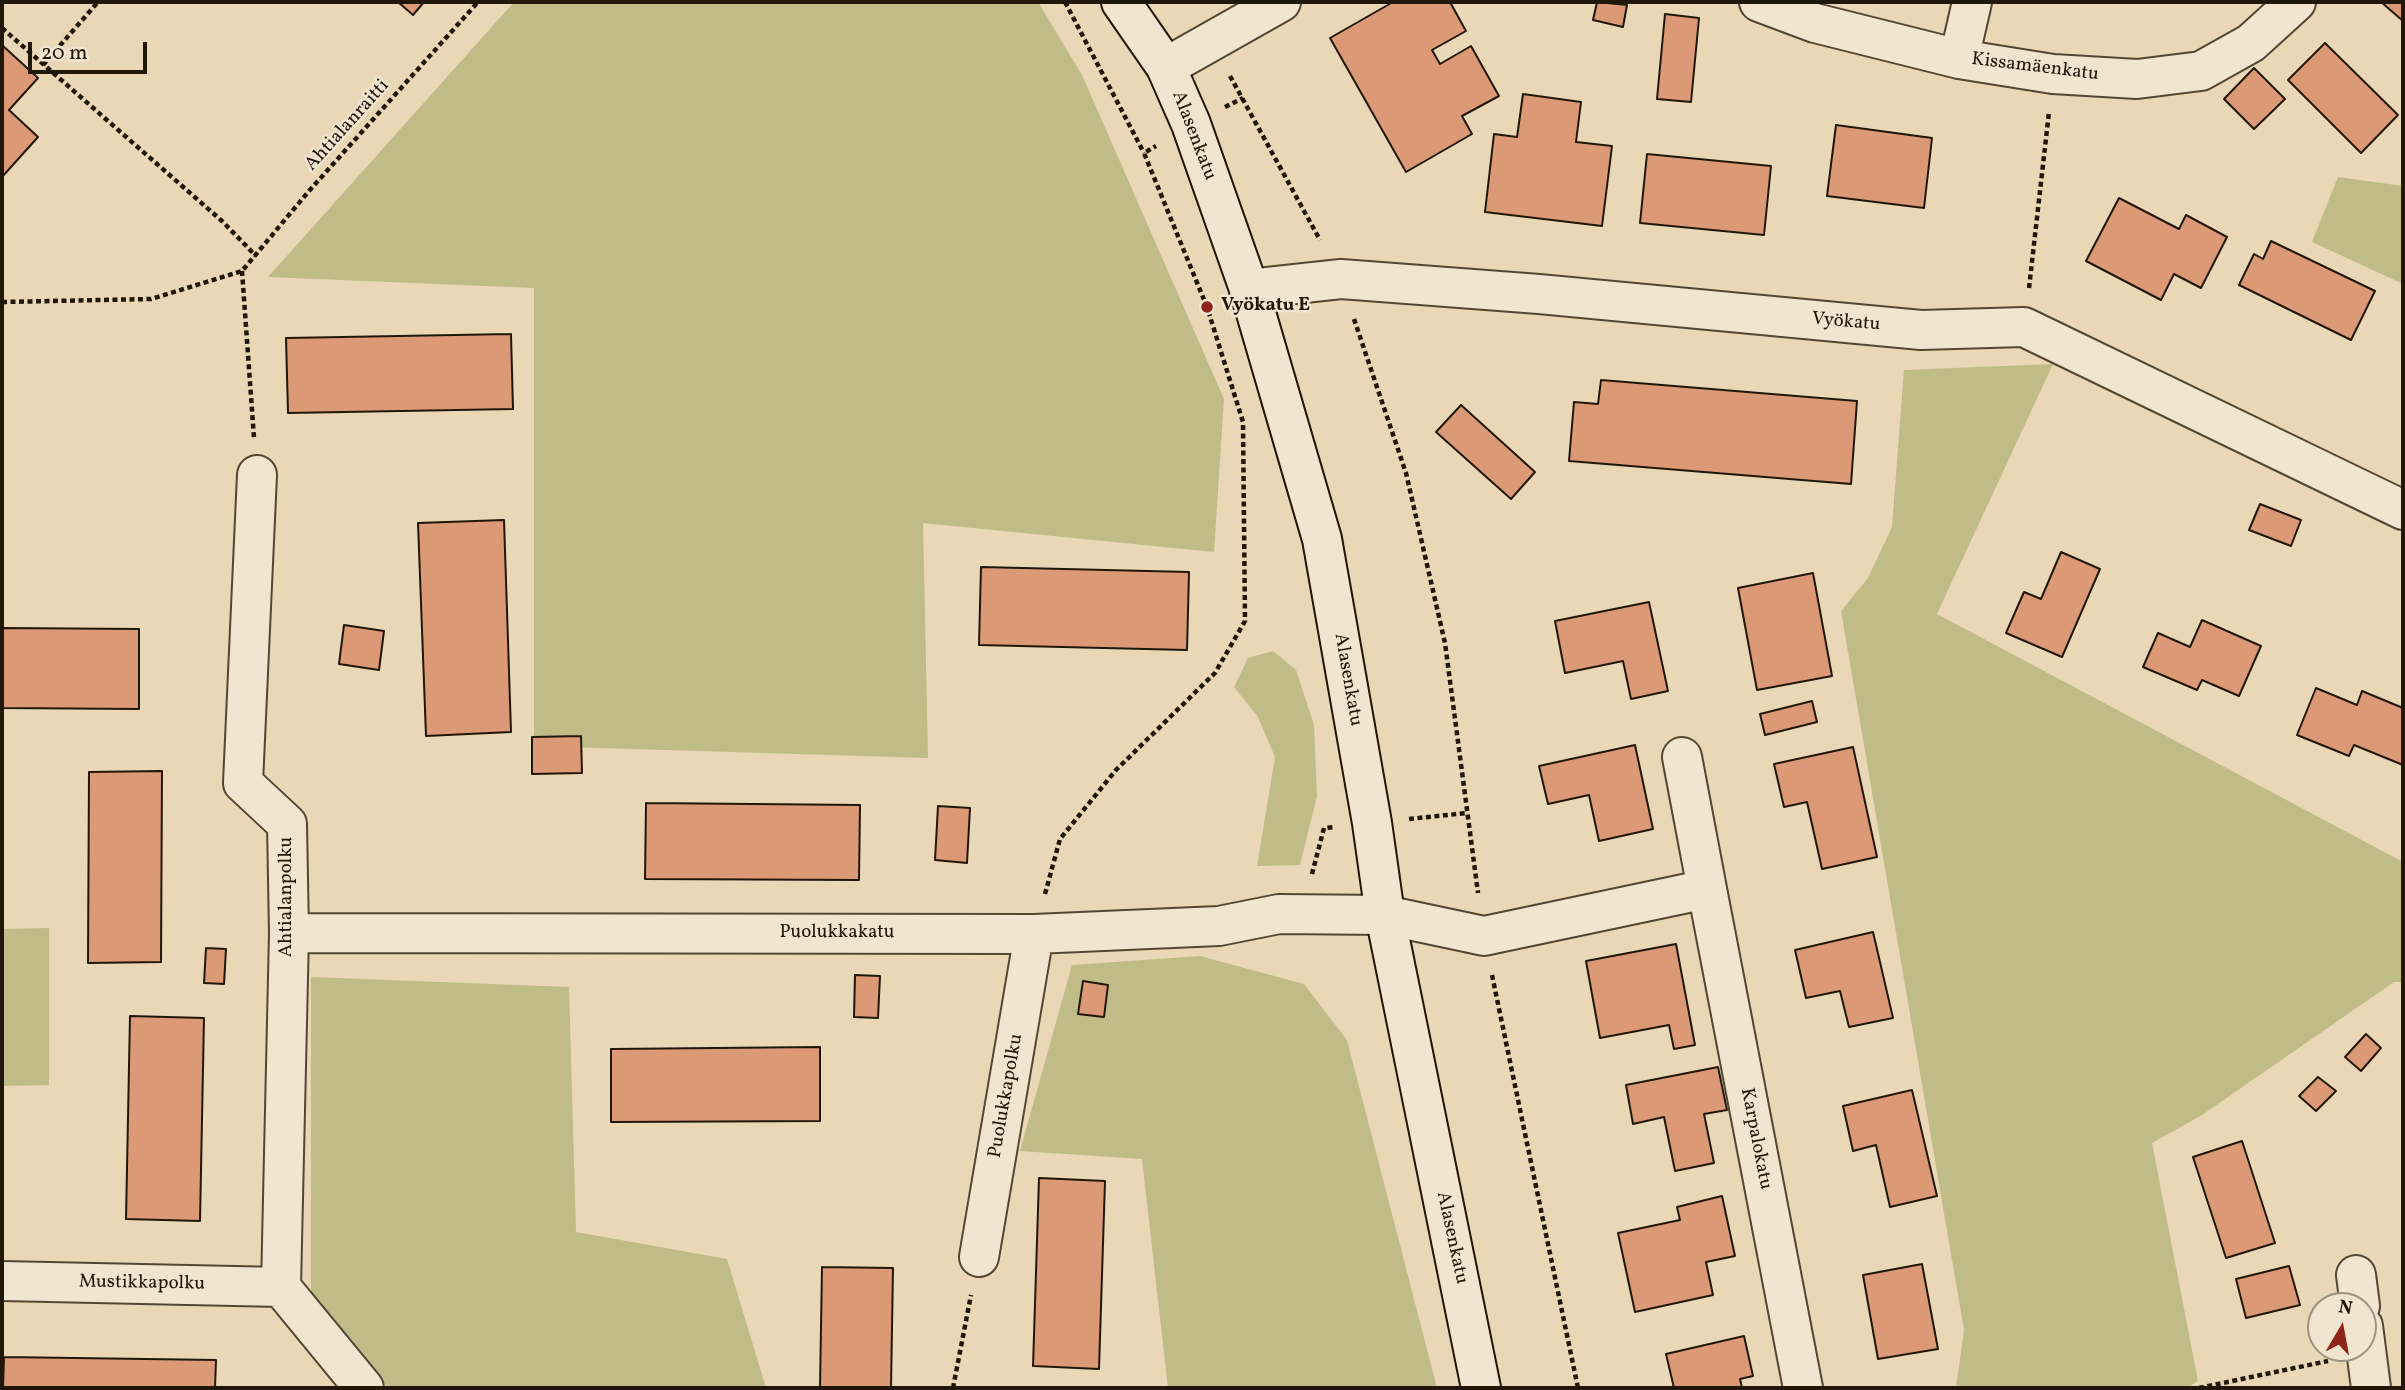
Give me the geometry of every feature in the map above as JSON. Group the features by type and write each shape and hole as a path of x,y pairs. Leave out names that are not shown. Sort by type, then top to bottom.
{"street":[{"name":"Alasenkatu","path":"1121,2 1166,66 1191,124 1249,289 1322,539 1372,823 1384,915 1481,1388"},
{"path":"1166,66 1281,2"},
{"name":"Kissamäenkatu","path":"1759,2 1815,23 1959,59 2053,74 2137,79 2201,71 2251,43 2296,2"},
{"path":"1959,59 1972,2"},
{"name":"Vyökatu","path":"1249,289 1341,279 1539,294 1921,330 2024,327 2403,510"},
{"name":"Ahtialanpolku","path":"257,475 243,783 287,824 289,933 281,1287"},
{"name":"Karpalokatu","path":"1682,757 1803,1388"},
{"path":"1384,915 1484,936 1707,889"},
{"name":"Puolukkakatu","path":"289,933 1034,934 1219,926 1279,914 1384,915"},
{"name":"Puolukkapolku","path":"979,1257 1034,934"},
{"name":"Mustikkapolku","path":"2,1281 281,1287"},
{"path":"281,1287 364,1388"}],"path":[{"path":"43,65 98,2"},
{"name":"Ahtialanraitti","path":"242,271 309,191 478,2"},
{"path":"1034,934 1060,839 1116,770 1215,673 1245,621 1243,422 1207,307 1144,153 1066,2"},
{"path":"2,28 222,221 256,256"},
{"path":"1212,42 1341,279 1406,473 1445,643 1484,936 1578,1388"},
{"path":"2024,327 2053,74"},
{"path":"1144,153 1191,124 1243,98"},
{"path":"2,302 151,299 242,271 257,475"},
{"path":"953,1388 979,1257"},
{"path":"2199,1388 2336,1362"}],"shaded area":[{"path":"514,2 1038,2 1082,75 1224,399 1214,552 923,523 928,758 534,746 534,288 268,277"},
{"path":"2338,177 2403,186 2403,284 2312,242"},
{"path":"2053,364 1937,614 2403,862 2403,982 2394,982 2202,1115 2152,1143 2198,1381 2187,1388 1956,1388 1964,1330 1841,611 1868,578 1892,527 1904,370"},
{"path":"1273,651 1296,670 1314,725 1317,796 1300,865 1257,866 1275,757 1258,717 1234,687 1248,658"},
{"path":"49,928 49,1085 2,1086 2,929"},
{"path":"1200,956 1304,984 1347,1040 1437,1388 1168,1388 1142,1159 1020,1151 1072,965"},
{"path":"311,977 569,987 576,1232 727,1259 766,1388 389,1388 311,1302"}],"building":[{"path":"398,2 424,2 413,15"},
{"path":"1393,2 1450,2 1466,31 1432,50 1440,64 1471,46 1499,96 1462,116 1472,134 1406,172 1330,38"},
{"path":"1597,2 1627,5 1623,27 1593,20"},
{"path":"2381,2 2403,2 2403,21"},
{"path":"1665,14 1699,18 1691,102 1657,99"},
{"path":"2325,43 2398,115 2361,153 2288,80"},
{"path":"2,45 38,78 9,110 38,137 2,177"},
{"path":"2254,68 2285,99 2254,129 2224,99"},
{"path":"1523,94 1581,102 1576,142 1612,146 1602,226 1485,212 1494,134 1517,137"},
{"path":"1836,125 1932,138 1924,208 1827,196"},
{"path":"1647,154 1771,166 1764,235 1640,223"},
{"path":"2119,198 2179,229 2186,215 2227,237 2201,288 2174,274 2161,300 2086,261"},
{"path":"2271,241 2375,291 2351,340 2239,285 2254,254 2263,259"},
{"path":"511,334 513,409 288,413 286,338"},
{"path":"1601,380 1857,401 1851,484 1569,461 1574,402 1598,404"},
{"path":"1461,405 1535,472 1511,499 1436,432"},
{"path":"2260,504 2301,520 2291,546 2249,530"},
{"path":"504,520 511,732 426,736 418,523"},
{"path":"2061,552 2100,569 2062,657 2006,633 2024,592 2041,599"},
{"path":"981,567 1189,572 1187,650 979,645"},
{"path":"1813,573 1832,676 1757,690 1738,588"},
{"path":"1649,602 1668,691 1631,699 1623,661 1565,673 1555,621"},
{"path":"2202,620 2261,646 2239,696 2202,680 2197,690 2143,667 2158,633 2190,647"},
{"path":"344,625 384,631 379,670 339,664"},
{"path":"2,628 139,629 139,709 2,708"},
{"path":"2316,688 2357,705 2362,691 2403,708 2403,765 2354,745 2349,756 2297,735"},
{"path":"1812,701 1817,722 1765,735 1760,714"},
{"path":"581,736 582,773 532,774 532,737"},
{"path":"1635,745 1653,829 1599,841 1589,795 1548,804 1539,766"},
{"path":"1853,747 1877,857 1822,869 1807,802 1784,807 1774,764"},
{"path":"162,771 161,962 88,963 89,772"},
{"path":"646,803 860,805 859,880 645,879"},
{"path":"938,806 970,808 967,863 935,860"},
{"path":"1873,932 1893,1018 1849,1027 1840,991 1806,998 1795,950"},
{"path":"1676,944 1695,1045 1674,1049 1669,1025 1600,1038 1586,961"},
{"path":"206,948 226,949 224,984 204,983"},
{"path":"855,975 880,976 878,1018 854,1017"},
{"path":"1083,981 1108,985 1104,1017 1078,1014"},
{"path":"130,1016 204,1018 200,1221 126,1219"},
{"path":"2366,1034 2381,1048 2361,1071 2345,1057"},
{"path":"820,1047 820,1121 611,1122 611,1049"},
{"path":"1718,1067 1727,1110 1704,1114 1714,1163 1675,1171 1664,1117 1633,1124 1626,1085"},
{"path":"2318,1077 2336,1091 2316,1111 2299,1096"},
{"path":"1912,1090 1937,1196 1890,1207 1876,1145 1853,1151 1843,1106"},
{"path":"2242,1141 2275,1243 2226,1258 2193,1157"},
{"path":"1039,1178 1105,1181 1099,1369 1033,1366"},
{"path":"1722,1196 1735,1256 1706,1262 1713,1295 1635,1312 1618,1233 1680,1220 1677,1207"},
{"path":"1922,1264 1938,1349 1878,1359 1863,1275"},
{"path":"2289,1266 2300,1305 2246,1318 2236,1279"},
{"path":"822,1267 893,1268 891,1388 820,1388"},
{"path":"1744,1336 1753,1376 1740,1379 1742,1388 1674,1388 1666,1354"},
{"path":"4,1357 216,1360 215,1388 3,1388"}],"place":[{"name":"Vyökatu E","path":"1207,307"}]}
